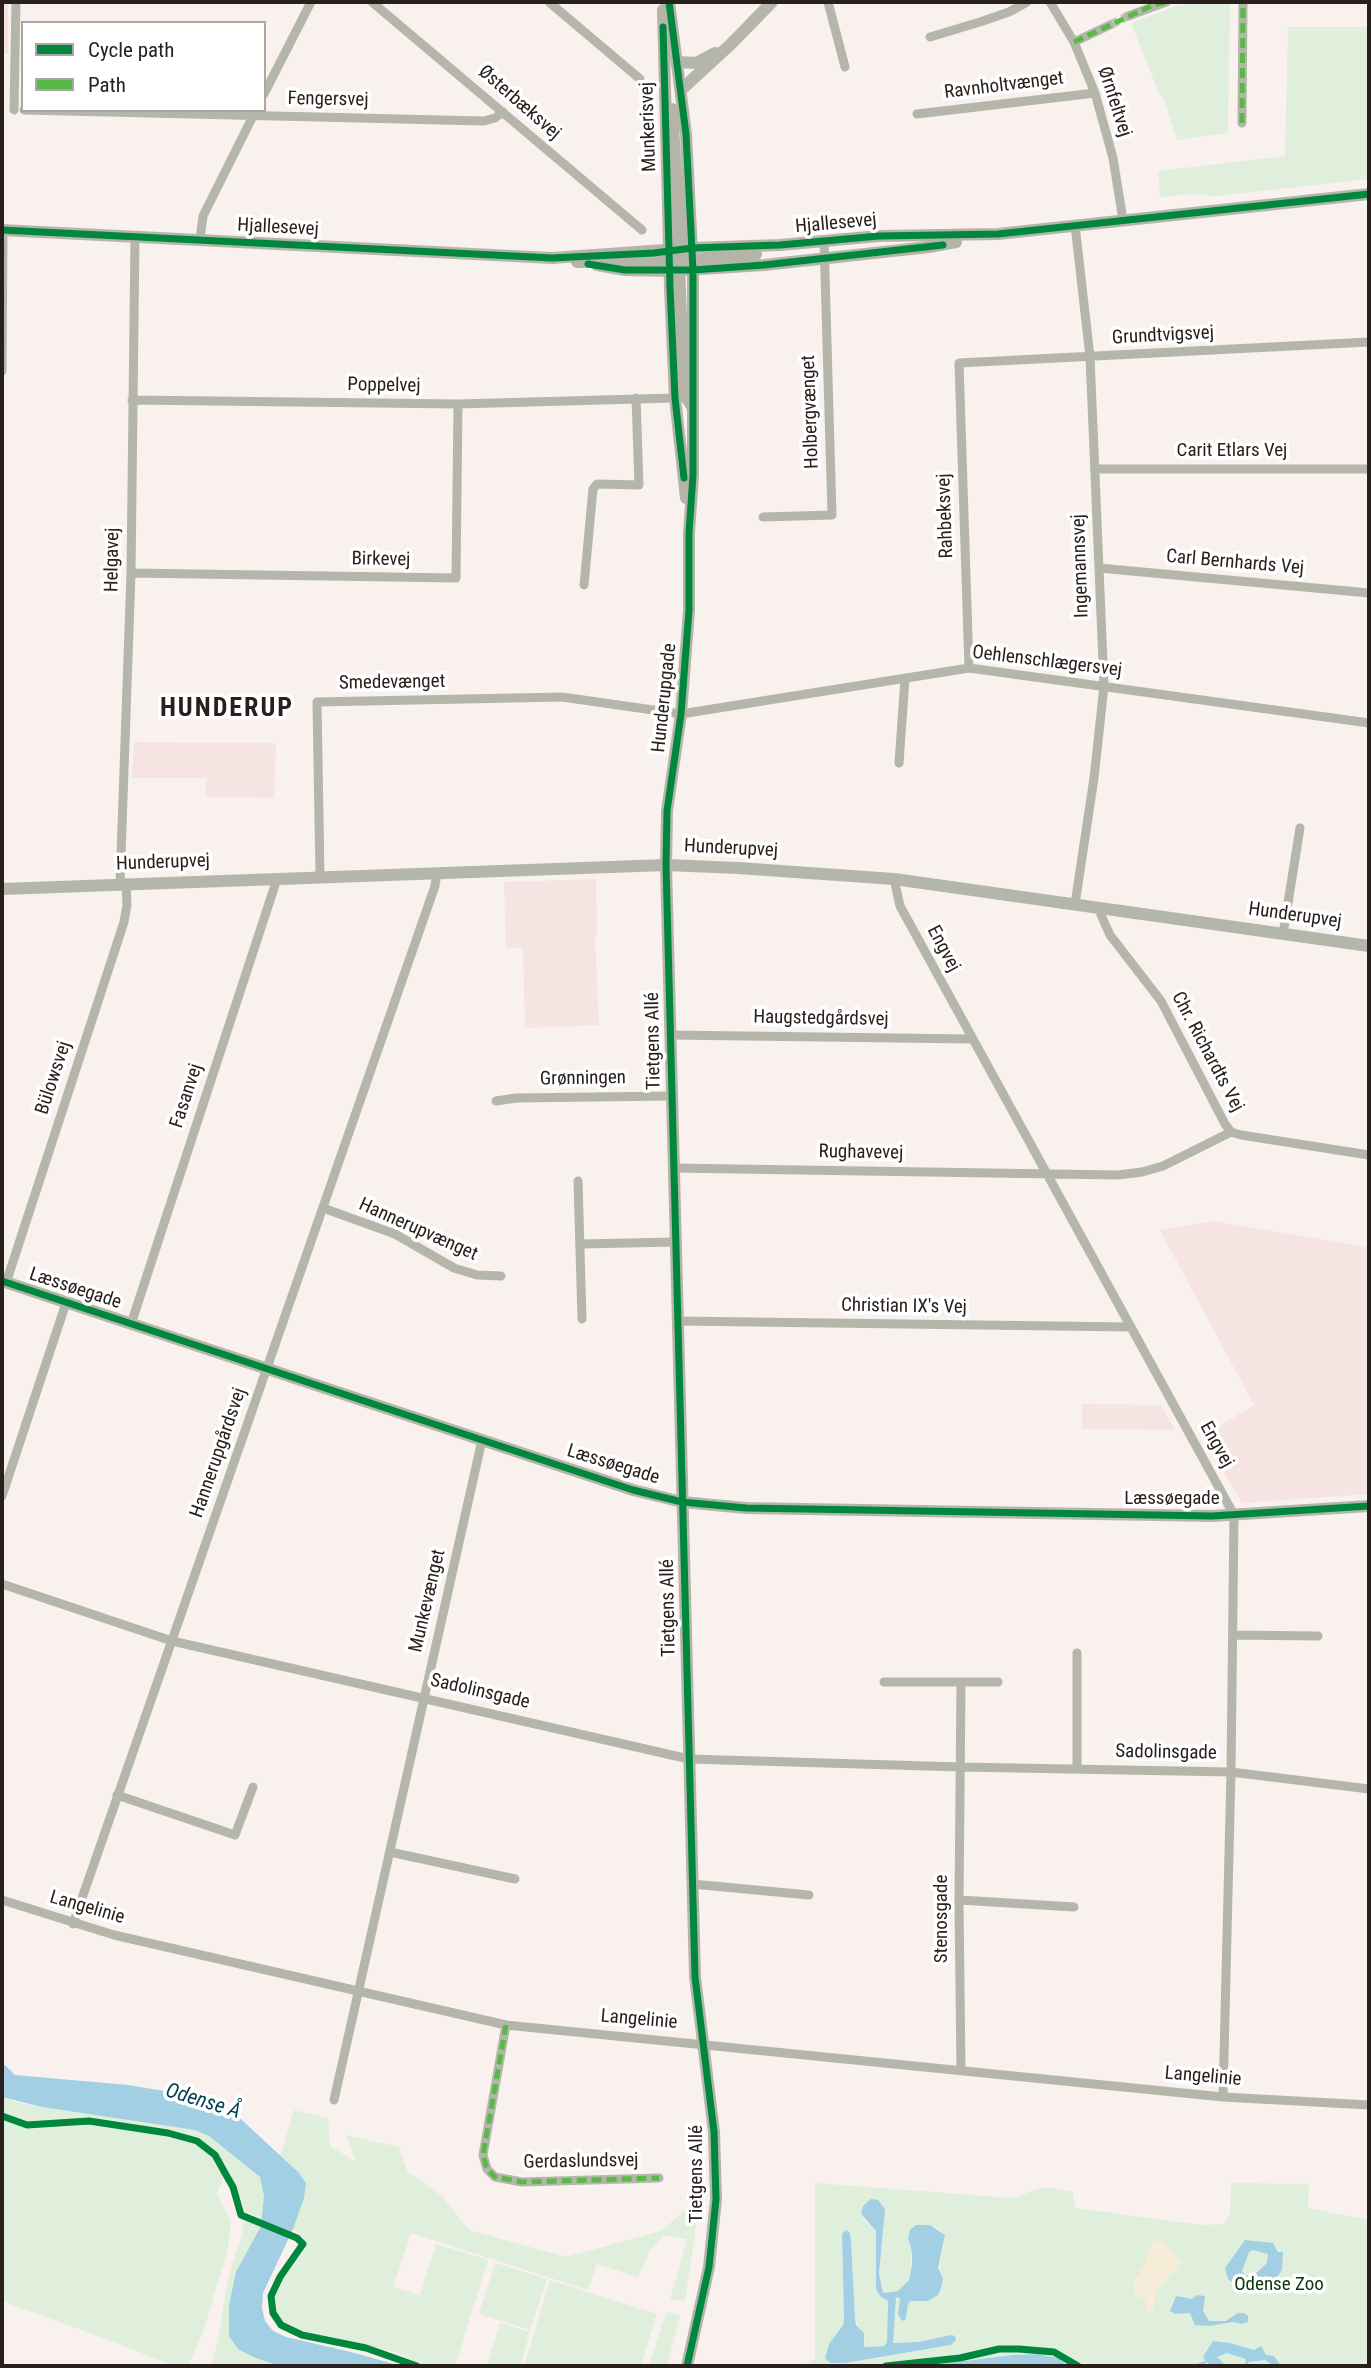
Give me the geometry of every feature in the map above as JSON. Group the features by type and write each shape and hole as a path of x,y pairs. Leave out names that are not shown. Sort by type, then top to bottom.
{"main road":[{"name":"Munkerisvej","path":"666,2 682,89 686,134 680,260"},
{"name":"Munkerisvej","path":"666,2 664,94 680,260"},
{"name":"Hjallesevej","path":"680,260 824,258 929,247 998,234 1369,194"},
{"name":"Hjallesevej","path":"680,260 818,241 879,236 998,234"},
{"path":"577,262 680,260"},
{"name":"Hunderupgade","path":"666,865 667,811 681,714 690,610 689,533 676,398 680,260"},
{"name":"Hunderupgade","path":"680,260 684,394 693,408 694,475 689,533"},
{"name":"Tietgens Allé","path":"666,865 695,1977 714,2132 716,2199 709,2267 686,2366"}],"street":[{"path":"16,2 20,110"},
{"path":"266,90 311,2"},
{"name":"Østerbæksvej","path":"372,2 642,230"},
{"path":"550,2 640,79"},
{"path":"682,89 772,2"},
{"path":"828,2 845,66"},
{"path":"930,37 981,22 1027,2"},
{"name":"Ørnfeltvej","path":"1050,2 1074,42 1095,93 1113,158 1123,220"},
{"path":"1128,16 1166,2"},
{"path":"1242,123 1243,2"},
{"path":"1074,42 1111,24"},
{"path":"677,62 688,64 702,61 731,44"},
{"name":"Ravnholtvænget","path":"917,114 1095,93"},
{"name":"Fengersvej","path":"2,110 20,110"},
{"name":"Fengersvej","path":"176,112 484,121 503,112"},
{"path":"200,239 204,216 254,113"},
{"name":"Ingemannsvej","path":"1075,225 1090,357 1104,686 1094,778 1075,904"},
{"path":"2,230 2,370"},
{"name":"Hjallesevej","path":"2,230 552,258 680,260"},
{"name":"Helgavej","path":"123,883 131,573 135,237"},
{"name":"Holbergvænget","path":"763,517 832,515 824,258 818,241"},
{"name":"Hjallesevej","path":"552,258 577,262"},
{"name":"Grundtvigsvej","path":"959,363 1369,342"},
{"name":"Rahbeksvej","path":"959,363 969,668"},
{"path":"584,585 593,489 597,484 639,485 636,398"},
{"name":"Poppelvej","path":"132,400 458,404 676,398"},
{"name":"Birkevej","path":"131,573 456,578 458,404"},
{"name":"Carit Etlars Vej","path":"1095,469 1369,469"},
{"name":"Carl Bernhards Vej","path":"1098,568 1369,593"},
{"name":"Oehlenschlægersvej","path":"517,699 562,697 681,714 969,668 1369,723"},
{"path":"899,763 905,678"},
{"name":"Smedevænget","path":"320,877 317,702 517,699"},
{"path":"1283,934 1300,828"},
{"name":"Hunderupvej","path":"2,888 666,865 894,879 1369,946"},
{"name":"Hannerupgårdsvej","path":"73,1924 435,886 437,873"},
{"name":"Fasanvej","path":"131,1324 277,878"},
{"name":"Engvej","path":"894,879 900,906 971,1039 1048,1174 1234,1515 1223,2097"},
{"name":"Bülowsvej","path":"4,1282 124,922 127,905 123,883"},
{"name":"Chr. Richardts Vej","path":"1102,908 1101,915 1111,935 1161,1001 1231,1132 1369,1155"},
{"name":"Haugstedgårdsvej","path":"670,1035 971,1039"},
{"name":"Grønningen","path":"496,1101 516,1098 671,1096"},
{"name":"Rughavevej","path":"673,1168 1118,1175 1163,1166 1231,1132"},
{"path":"579,1181 582,1319"},
{"name":"Hannerupvænget","path":"323,1208 395,1234 454,1268 477,1275 501,1276"},
{"path":"580,1244 676,1242"},
{"name":"Læssøegade","path":"4,1282 266,1370 633,1489 682,1502 746,1508 1234,1515 1369,1506"},
{"path":"2,1496 66,1303"},
{"name":"Christian IX's Vej","path":"677,1321 1131,1327"},
{"name":"Munkevænget","path":"334,2100 482,1440"},
{"name":"Sadolinsgade","path":"2,1584 172,1641 689,1759 1231,1772 1369,1789"},
{"path":"1233,1635 1318,1636"},
{"path":"1077,1653 1077,1769"},
{"path":"884,1682 998,1682"},
{"path":"961,1682 961,1767"},
{"name":"Stenosgade","path":"961,1767 961,2070"},
{"path":"117,1795 235,1835 253,1787"},
{"path":"390,1852 515,1879"},
{"path":"692,1884 809,1895"},
{"name":"Langelinie","path":"2,1900 73,1924 506,2025 1223,2097 1369,2105"},
{"path":"959,1900 1074,1907"},
{"name":"Gerdaslundsvej","path":"506,2025 483,2155 486,2169 495,2177 522,2182 659,2178"}],"shaded area":[{"path":"2,2 8,2 8,54 2,54"},
{"path":"134,742 276,743 274,798 206,797 206,778 132,778"},
{"path":"596,879 595,937 599,1025 525,1028 523,948 506,947 504,882"},
{"path":"1213,1221 1369,1247 1369,1494 1242,1503 1203,1436 1254,1405 1160,1230"},
{"path":"1082,1404 1161,1405 1175,1430 1082,1429"}],"green space":[{"path":"1230,2 1228,133 1177,140 1163,96 1160,96 1131,23 1177,6"},
{"path":"1288,27 1369,27 1369,179 1215,196 1195,194 1160,197 1158,171 1285,156"},
{"path":"2,2097 23,2104 195,2130 209,2136 260,2177 264,2196 262,2219 245,2211 230,2173 214,2150 224,2176 217,2193 231,2221 228,2248 203,2332 188,2366 173,2366 2,2301"},
{"path":"294,2110 328,2118 330,2146 356,2162 346,2135 399,2147 407,2171 442,2196 469,2230 566,2257 661,2231 691,2205 696,2216 695,2235 685,2301 670,2300 687,2239 664,2235 649,2252 638,2277 597,2264 588,2290 411,2233 393,2287 420,2295 436,2244 488,2260 456,2363 463,2366 426,2366 395,2352 289,2328 276,2315 274,2296 280,2283 303,2253 305,2239 293,2229 304,2198 299,2173 280,2157"},
{"name":"Odense Zoo","path":"815,2183 1013,2198 1043,2187 1073,2192 1075,2208 1201,2225 1224,2224 1230,2214 1231,2183 1309,2184 1308,2208 1369,2220 1369,2366 1068,2366 1036,2354 925,2366 802,2366 815,2358","holes":["878,2200 883,2233 879,2274 883,2293 898,2291 909,2280 912,2252 908,2238 916,2225 930,2225 941,2230 945,2242 928,2301 910,2301 907,2316 898,2314 900,2298 894,2299 893,2343 919,2342 951,2335 955,2342 951,2345 845,2363 825,2358 829,2344 844,2320 842,2234 850,2233 855,2319 865,2341 864,2347 887,2345 888,2301 876,2289 876,2231 863,2219"]},
{"path":"248,2221 261,2226 236,2273 229,2305 229,2336 239,2349 279,2366 211,2366 228,2278 242,2235 243,2223"},
{"path":"495,2263 547,2279 530,2330 479,2314"},
{"path":"550,2280 657,2314 641,2366 524,2366"},
{"path":"666,2312 680,2315 667,2366 649,2366"},
{"path":"500,2323 530,2332 520,2366 487,2366"}],"sand":[{"path":"1161,2239 1182,2262 1160,2287 1153,2312 1146,2311 1146,2300 1136,2297 1132,2288 1147,2261 1145,2258 1152,2243"}],"water":[{"name":"Odense Å","path":"2,2062 15,2075 128,2085 194,2096 230,2109 299,2173 306,2183 304,2198 293,2229 263,2293 265,2321 273,2331 286,2337 401,2366 279,2366 238,2349 229,2336 229,2305 236,2272 261,2226 264,2196 260,2177 209,2136 195,2130 42,2107 2,2097"},
{"path":"871,2199 878,2200 885,2209 879,2274 883,2293 898,2291 909,2280 912,2264 908,2238 910,2230 916,2225 930,2225 945,2235 938,2268 943,2279 940,2291 928,2301 910,2301 906,2319 902,2321 898,2314 900,2298 896,2297 893,2343 919,2342 951,2335 955,2336 956,2340 951,2345 845,2363 830,2363 825,2358 829,2344 844,2320 842,2234 846,2230 850,2233 851,2241 855,2319 856,2325 864,2333 864,2347 884,2346 887,2342 888,2301 880,2296 876,2289 876,2231 861,2214 863,2206"},
{"path":"1245,2240 1273,2243 1278,2252 1283,2252 1282,2269 1277,2278 1279,2284 1276,2286 1243,2289 1228,2279 1225,2268","holes":["1253,2250 1268,2254 1267,2263 1252,2277 1245,2275 1242,2271 1249,2252"]},
{"path":"1197,2295 1205,2296 1203,2311 1209,2321 1226,2321 1238,2313 1244,2313 1248,2316 1248,2322 1195,2325 1190,2313 1175,2314 1170,2311 1176,2296 1192,2299"},
{"path":"1213,2341 1254,2350 1261,2346 1266,2355 1274,2356 1281,2366 1274,2366 1265,2360 1249,2362 1247,2365 1246,2359 1227,2353 1217,2357 1226,2366 1210,2366 1203,2357"},
{"path":"1036,2354 1058,2358 1068,2366 925,2366 1012,2355"}],"waterway":[{"path":"1196,2366 1205,2362"}],"tunnel":[{"path":"1110,25 1128,16"}],"marked path":[{"path":"1074,42 1153,5 1166,2"},
{"path":"1242,123 1243,2"},
{"path":"506,2025 483,2155 487,2169 495,2177 522,2182 659,2178"}],"cycle path":[{"path":"669,2 686,134 693,270 693,475 689,533 689,610 681,714 667,811 666,865 695,1977 714,2132 716,2199 709,2267 687,2366"},
{"path":"663,27 675,398 684,478"},
{"path":"2,230 552,258 780,245 879,236 998,234 1369,194"},
{"path":"588,264 625,270 693,270 943,245"},
{"path":"2,1281 633,1490 682,1502 746,1508 1212,1516 1369,1506"},
{"path":"2,2116 27,2125 89,2121 168,2133 197,2141 215,2155 233,2187 241,2215 297,2238 303,2244 280,2277 271,2296 273,2313 281,2325 302,2335 366,2348 417,2366"},
{"path":"886,2366 960,2358 999,2349 1054,2352 1078,2366"}],"district":[{"name":"HUNDERUP","path":"227,709"}]}
